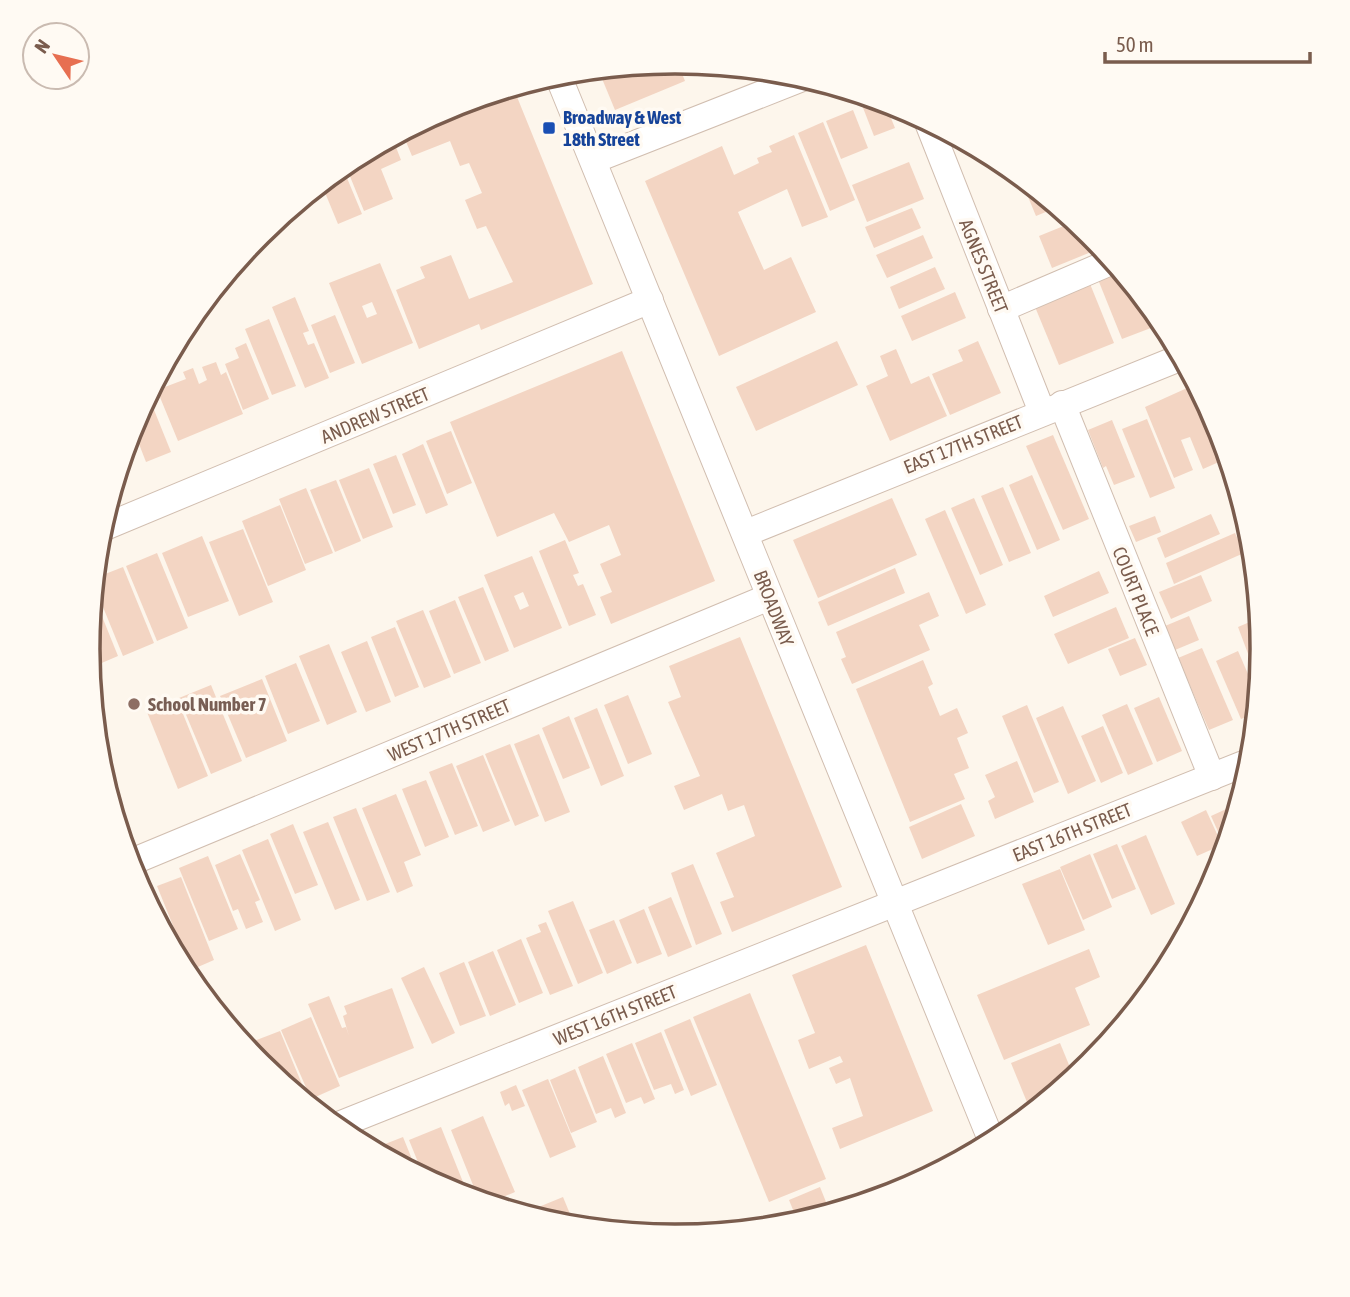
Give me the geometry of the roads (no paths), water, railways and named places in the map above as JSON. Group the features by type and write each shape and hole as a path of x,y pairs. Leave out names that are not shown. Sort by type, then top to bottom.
{"street":[{"name":"BROADWAY","path":"563,85 987,1131"},
{"path":"594,160 785,85"},
{"name":"AGNES STREET","path":"933,135 1002,309 1052,408"},
{"path":"1002,309 1103,265"},
{"name":"ANDREW STREET","path":"114,523 650,300"},
{"name":"EAST 17TH STREET","path":"746,533 1173,361"},
{"name":"COURT PLACE","path":"1052,408 1212,777"},
{"name":"WEST 17TH STREET","path":"140,858 769,597"},
{"name":"EAST 16TH STREET","path":"894,903 1238,766"},
{"name":"WEST 16TH STREET","path":"348,1121 894,903"}],"place":[{"name":"Broadway & West 18th Street","path":"549,128"},
{"name":"School Number 7","path":"134,704"}]}
